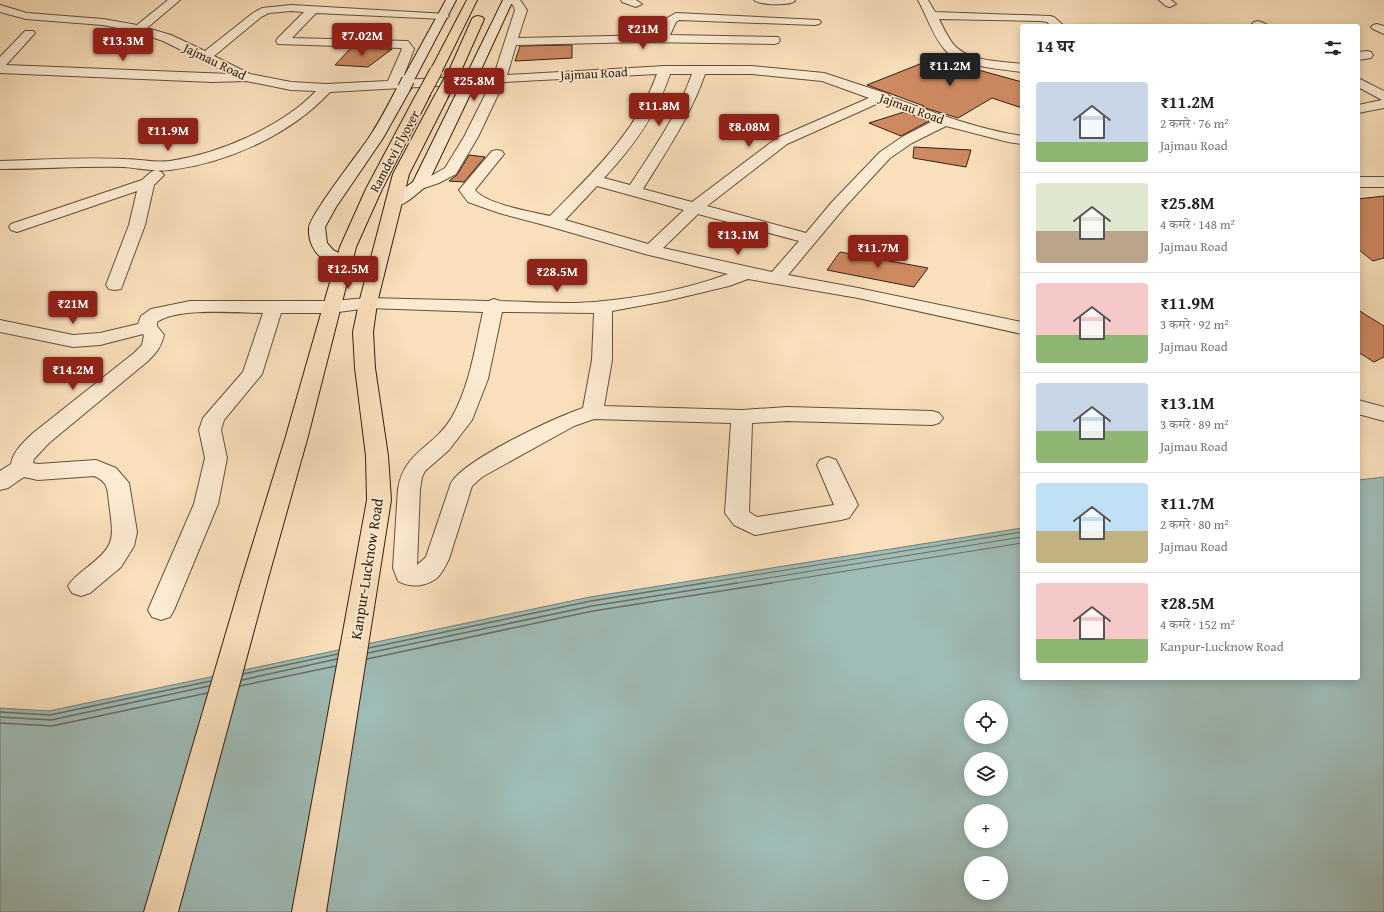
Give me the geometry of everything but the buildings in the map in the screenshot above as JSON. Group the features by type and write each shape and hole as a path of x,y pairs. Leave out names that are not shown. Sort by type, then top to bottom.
{"highway":[{"name":"Ramdevi Flyover","path":"344,263 358,220 460,26 472,0"},
{"name":"Ramdevi Flyover","path":"394,203 401,174 459,64 484,7"},
{"name":"Kanpur-Lucknow Road","path":"309,912 379,500 377,456 365,368 363,332 368,303 394,203"},
{"path":"161,912 254,582 297,436 344,263"}],"street":[{"path":"139,29 175,0"},
{"path":"344,263 327,254 319,243 317,227 328,207 376,138 402,84 418,59 451,0"},
{"path":"419,185 508,0"},
{"path":"394,203 419,185 434,180 451,171 471,137 500,78 521,10 517,3 511,0"},
{"path":"759,0 789,1"},
{"path":"923,0 951,49 959,55 972,59 1020,68"},
{"name":"Jajmau Road","path":"0,8 26,16 103,22 139,29 166,38 206,56 246,77 291,86 326,88 665,70 752,70 824,77 883,97 945,121 1008,138 1020,140"},
{"path":"206,56 257,15 266,10 313,8 443,16"},
{"path":"313,8 282,40 404,44 408,49 402,84"},
{"path":"932,15 1046,18 1055,24"},
{"path":"663,38 671,20 676,16 815,22"},
{"path":"579,38 585,27"},
{"path":"0,64 29,33"},
{"path":"511,42 579,38 774,40"},
{"path":"0,69 213,78 246,77"},
{"path":"554,222 630,139 654,102 665,70"},
{"path":"634,191 663,146 691,96 700,70"},
{"path":"0,83 44,71"},
{"path":"1360,83 1384,96"},
{"path":"0,165 124,163 168,166 219,155 241,146 286,122 313,102 326,88"},
{"path":"651,250 694,208 782,141 883,97"},
{"path":"1360,109 1384,104"},
{"path":"776,279 838,205 886,155 907,140 945,121"},
{"path":"467,190 496,154"},
{"path":"17,227 147,183 168,166"},
{"path":"434,180 467,190 474,199 505,210 554,222 651,250 747,273 858,293 1020,328"},
{"path":"593,180 809,239"},
{"path":"1360,182 1384,182"},
{"path":"116,284 137,225 147,183"},
{"path":"146,327 148,320 158,314 190,307 331,307 368,303 494,305 553,308 603,307 666,296 723,282 747,273"},
{"path":"494,305 478,379 460,420 441,445 416,467 411,477 409,489 405,568 408,574 412,576 418,576 428,571 437,559 462,483 474,472 496,458 567,421 592,412 742,417 787,414 932,418"},
{"path":"161,610 206,504 216,458 210,430 214,418 252,374 274,306"},
{"path":"592,412 604,335 603,307"},
{"path":"0,326 73,341 100,339 146,327"},
{"path":"81,586 112,561 122,546 125,532 118,484 108,472 96,468 38,472 28,470 22,464 23,459 37,442 141,357 151,347 154,335 146,327"},
{"path":"1360,408 1384,414"},
{"path":"742,417 737,513 747,522 755,526 841,512 846,505 828,465"},
{"path":"0,482 24,466"}],"water":[{"path":"1384,477 1384,912 0,912 0,708 49,711 590,597 1020,528 1020,680 1360,680 1360,480"}]}
